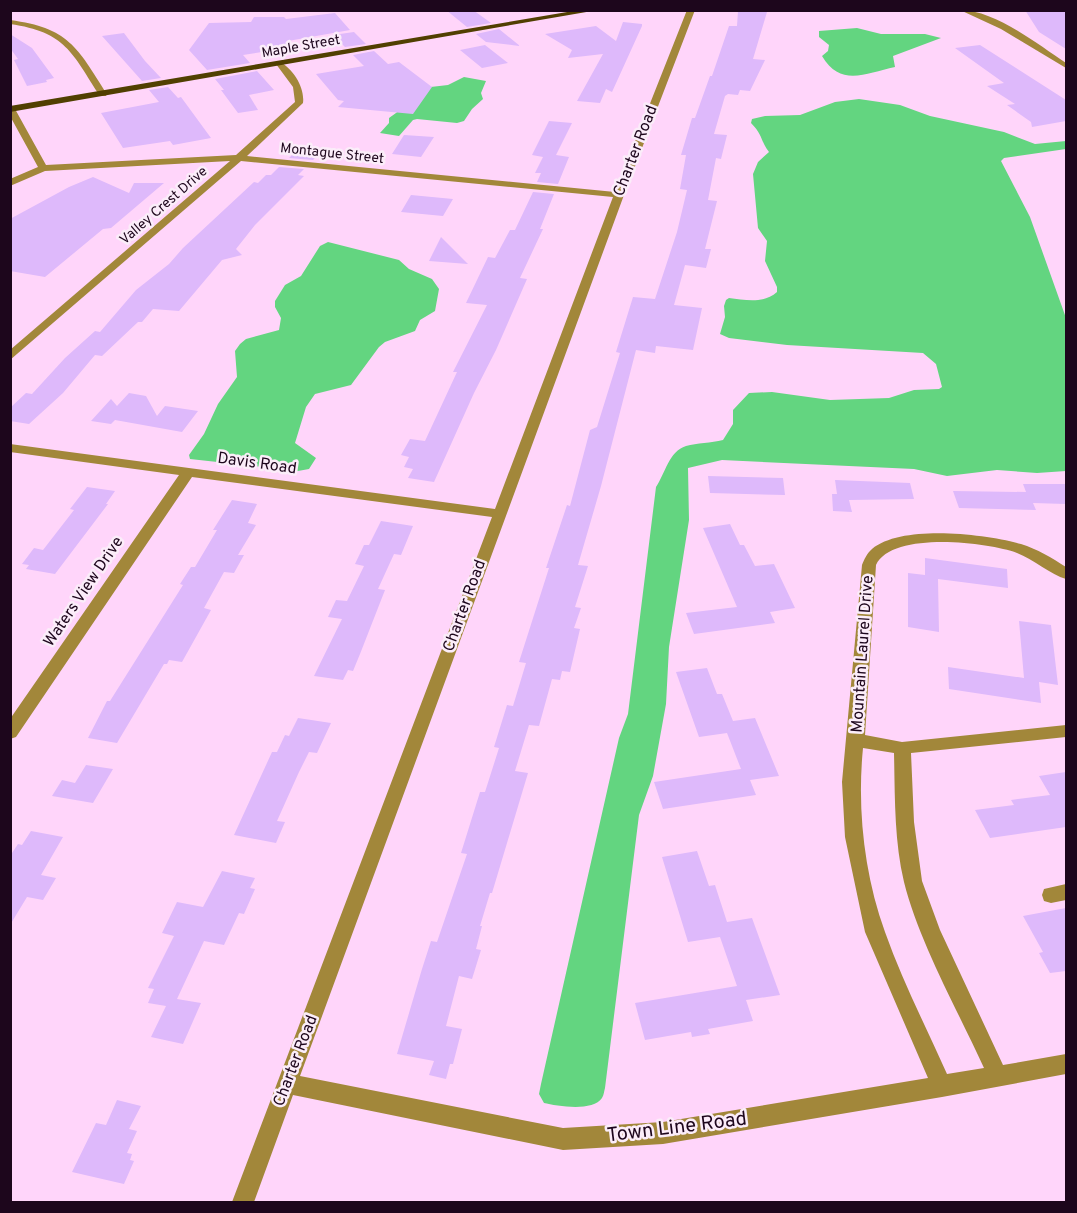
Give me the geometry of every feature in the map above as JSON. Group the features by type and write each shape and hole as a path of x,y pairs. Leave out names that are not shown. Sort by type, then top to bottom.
{"main road":[{"name":"Maple Street","path":"11,109 595,10"}],"street":[{"name":"Charter Road","path":"243,1203 619,195 691,10"},
{"path":"963,10 1004,27 1066,66"},
{"path":"10,22 39,26 60,35 68,42 103,94"},
{"name":"Valley Crest Drive","path":"10,357 299,103 301,95 298,88 280,64"},
{"path":"10,183 43,168 11,109"},
{"name":"Montague Street","path":"43,168 239,158 619,195"},
{"name":"Davis Road","path":"10,448 500,514"},
{"name":"Waters View Drive","path":"10,733 188,472"},
{"name":"Mountain Laurel Drive","path":"942,1088 875,932 854,837 851,782 869,565 875,554 886,547 906,542 959,538 989,541 1019,549 1049,562 1066,574"},
{"name":"Mountain Laurel Drive","path":"856,740 902,748 1066,731"},
{"path":"902,748 905,822 913,881 930,930 998,1076"},
{"name":"Town Line Road","path":"288,1084 562,1139 663,1133 942,1088 1066,1064"}],"green space":[{"path":"857,28 881,34 925,34 941,38 893,56 895,67 855,76 837,72 822,56 828,51 829,45 819,37 819,31"},
{"path":"464,77 486,81 481,93 483,99 464,121 457,123 417,119 413,120 399,136 380,133 389,123 389,118 422,88 448,85"},
{"path":"859,99 900,105 930,116 1004,132 1035,144 1066,141 1066,149 1004,158 1001,161 1030,217 1066,318 1066,471 1037,473 997,470 947,476 914,469 722,460 688,468 689,520 669,647 666,704 653,776 639,815 604,1093 597,1102 583,1107 544,1103 539,1094 541,1084 619,738 628,714 656,487 668,464 675,453 686,446 723,440 733,424 733,410 749,393 772,392 830,400 889,398 914,390 942,387 936,364 923,353 787,345 729,338 720,334 725,317 726,300 729,298 760,300 777,292 777,287 765,261 767,241 758,228 753,174 758,162 769,152 751,123 752,119 765,116 800,115 835,102"},
{"path":"328,242 399,260 409,269 432,279 439,289 435,311 420,320 415,331 385,342 379,347 351,385 315,394 306,407 295,443 316,458 309,469 298,471 190,459 189,455 204,434 218,404 237,377 235,351 246,339 279,330 281,318 275,307 275,301 285,285 301,276 320,246"}],"building":[{"path":"446,10 473,10 491,23 467,27"},
{"path":"1025,10 1066,10 1066,49 1039,32"},
{"path":"738,11 767,12 753,59 765,60 750,91 740,90 738,95 725,96 714,134 727,135 721,159 716,158 708,200 717,201 705,249 711,249 706,268 685,265 674,305 702,308 693,350 656,346 655,353 636,350 578,565 588,566 575,607 581,608 574,628 580,629 570,672 562,671 560,680 552,679 539,726 529,725 515,771 528,773 480,926 482,926 476,949 481,950 472,979 459,976 446,1026 462,1029 453,1064 450,1064 446,1079 429,1075 434,1061 397,1054 431,941 437,942 467,854 461,853 480,792 485,792 499,748 494,747 507,705 513,706 526,663 519,662 549,568 546,568 567,505 570,506 590,430 597,427 620,353 616,352 633,297 655,299 677,232 687,190 680,189 686,155 681,155 692,118 695,118 710,76 712,76 729,26 737,26"},
{"path":"335,13 350,30 288,41 293,47 243,55 250,63 207,70 189,50 209,23 251,22 254,17 284,17 286,19"},
{"path":"623,22 642,24 642,26 612,92 606,89 600,103 577,101 603,54 568,58 572,50 545,34 596,26 616,41"},
{"path":"499,29 520,46 486,42 476,34"},
{"path":"354,32 366,44 345,47 333,35"},
{"path":"124,33 161,78 142,81 102,36"},
{"path":"10,34 32,48 54,78 46,80 47,82 27,86 14,60 18,59 10,48"},
{"path":"485,45 508,63 482,68 460,50"},
{"path":"980,45 1066,100 1066,121 1032,127 1031,122 1007,105 1015,104 987,86 1004,83 955,48"},
{"path":"374,51 388,64 399,62 432,87 413,114 338,107 344,101 338,100 316,74 364,66 353,55"},
{"path":"257,71 274,90 249,95 258,110 238,113 215,79"},
{"path":"168,87 178,98 181,97 211,138 173,145 170,141 123,148 101,113 159,102 149,90"},
{"path":"549,121 572,123 556,155 569,157 558,184 537,182 541,173 535,173 543,157 532,155"},
{"path":"404,135 434,137 421,157 392,154"},
{"path":"300,147 323,150 313,160 289,158"},
{"path":"279,167 304,169 298,175 304,176 255,225 236,249 242,255 222,260 179,311 153,309 142,322 138,322 102,356 95,355 63,393 29,424 10,421 10,408 26,393 32,394 65,358 95,331 100,332 136,290 169,264 254,182 258,183"},
{"path":"93,177 129,193 134,183 164,183 111,228 103,229 45,277 10,271 10,219 69,187"},
{"path":"533,192 554,194 540,229 543,229 520,278 527,279 496,350 434,482 408,478 413,469 404,467 409,457 401,455 410,439 425,441 457,372 453,372 487,305 466,303 488,257 495,258 510,230 515,230"},
{"path":"411,195 453,199 443,216 401,212"},
{"path":"441,237 468,264 429,261"},
{"path":"129,393 146,396 157,416 165,406 198,411 182,432 115,420 111,424 91,421 111,399 117,406"},
{"path":"708,476 783,478 785,495 710,493"},
{"path":"835,480 910,483 914,499 849,500 852,512 833,511 832,494 837,494"},
{"path":"1023,484 1066,484 1066,504 1033,503 1036,510 959,508 953,491 1026,492"},
{"path":"87,487 115,491 106,504 108,504 55,574 26,569 29,565 22,564 34,548 43,550 74,510 70,509"},
{"path":"232,500 257,504 248,523 256,525 238,555 244,555 234,573 224,572 204,608 211,610 182,662 169,660 167,664 164,664 117,743 88,738 107,701 110,701 183,585 180,584 191,567 195,567 217,530 213,530"},
{"path":"381,521 413,526 401,555 394,554 378,589 385,590 353,671 348,670 343,680 314,676 342,619 328,617 336,600 347,601 364,566 355,564 364,545 369,545"},
{"path":"730,524 740,545 744,545 755,566 774,564 795,608 770,612 775,623 694,634 686,613 737,607 703,528"},
{"path":"925,558 1007,569 1008,588 938,579 939,632 908,627 908,573 925,575"},
{"path":"1019,621 1051,625 1058,685 1039,682 1041,703 949,689 948,667 1024,678"},
{"path":"707,668 717,694 722,694 733,721 755,718 779,776 750,780 756,795 663,809 654,782 741,769 727,733 699,737 676,672"},
{"path":"298,718 331,723 317,753 309,752 299,772 277,821 285,822 276,843 234,835 272,752 277,752 285,735 289,736"},
{"path":"86,765 113,769 93,803 52,796 62,780 75,783"},
{"path":"1066,772 1066,827 990,838 975,810 1014,805 1011,800 1050,795 1039,776"},
{"path":"31,831 63,837 41,875 56,878 43,900 27,897 10,925 10,856 18,844 22,845"},
{"path":"697,851 709,886 715,885 727,922 752,918 780,995 746,1000 753,1021 708,1029 710,1034 692,1037 691,1032 645,1040 635,1003 737,986 720,937 688,942 662,857"},
{"path":"222,871 255,878 250,888 255,889 244,914 239,913 224,945 204,941 177,999 201,1003 183,1044 151,1037 166,1006 148,1003 154,989 148,988 174,936 162,933 177,902 203,907"},
{"path":"1066,908 1066,971 1050,973 1039,953 1043,952 1023,916"},
{"path":"117,1100 141,1106 129,1129 137,1131 127,1153 132,1154 130,1160 134,1161 124,1184 72,1172 96,1123 106,1125"}]}
